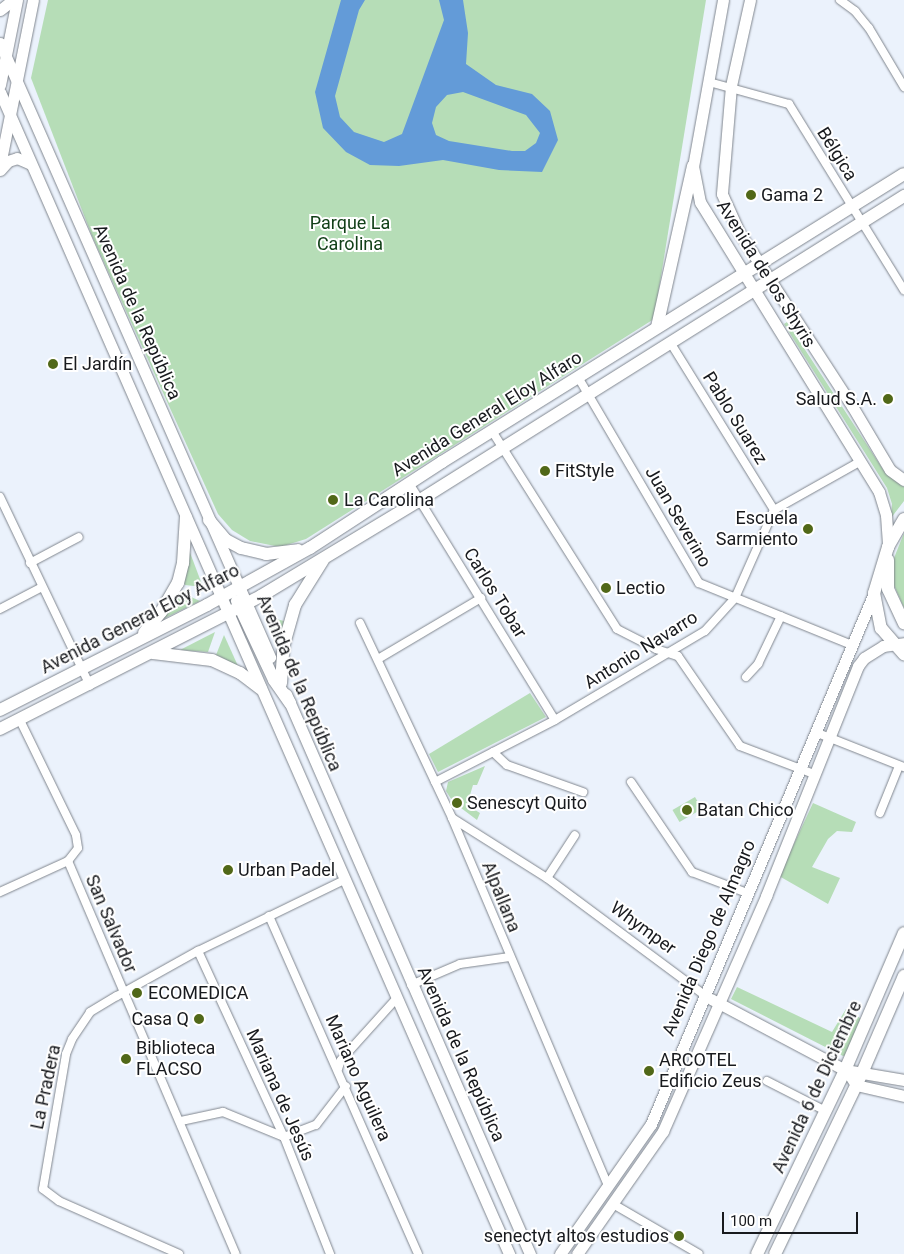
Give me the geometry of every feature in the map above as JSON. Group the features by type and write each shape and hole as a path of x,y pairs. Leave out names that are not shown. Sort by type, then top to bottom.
{"main road":[{"path":"0,10 13,0"},
{"path":"0,85 17,0"},
{"path":"0,165 9,112 34,0"},
{"name":"Avenida de los Shyris","path":"723,0 693,166 700,202 861,461 883,503 888,547"},
{"name":"Avenida de los Shyris","path":"750,0 731,86 722,194 739,232 762,263 890,470 904,480"},
{"name":"Avenida de la República","path":"0,43 239,588 243,605 290,703 411,985 530,1254"},
{"name":"Avenida de la República","path":"0,92 509,1254"},
{"path":"0,170 8,161 16,158 31,164"},
{"path":"657,327 693,166"},
{"name":"Avenida General Eloy Alfaro","path":"0,710 239,588 310,548 409,483 904,174"},
{"name":"Avenida General Eloy Alfaro","path":"0,730 90,686 243,605 326,556 420,500 904,196"},
{"path":"141,637 161,612 178,582 183,563 186,517"},
{"path":"209,520 226,540 241,548 266,554 310,548"},
{"path":"904,520 888,547 874,593 880,628 898,643 904,654"},
{"path":"888,547 888,590 904,623"},
{"path":"281,683 284,644 295,605 326,556"},
{"name":"Avenida Diego de Almagro","path":"560,1254 651,1124 703,994 874,593"},
{"path":"221,597 234,597 243,605 274,680 290,703"},
{"name":"Avenida Diego de Almagro","path":"577,1254 663,1131 717,1003 766,896 858,666 873,651 898,643"},
{"path":"151,653 212,660 240,673 261,689"},
{"name":"Avenida 6 de Diciembre","path":"757,1254 845,1070 904,934"},
{"name":"Avenida 6 de Diciembre","path":"775,1254 901,992 904,976"},
{"name":"Whymper","path":"703,994 845,1070 904,1080"},
{"name":"Whymper","path":"845,1070 856,1085"},
{"path":"856,1085 904,1096"}],"street":[{"path":"840,0 855,11 868,28 904,86"},
{"name":"Bélgica","path":"709,82 731,86 789,104 904,290"},
{"name":"Pablo Suarez","path":"670,342 774,510"},
{"name":"Juan Severino","path":"578,377 699,583 852,645"},
{"path":"492,431 617,629 678,656 740,746 814,774"},
{"path":"774,510 861,461"},
{"name":"Carlos Tobar","path":"409,483 555,720"},
{"path":"0,497 90,686"},
{"name":"Antonio Navarro","path":"435,782 555,720 705,631 735,598 774,510"},
{"path":"30,562 79,537"},
{"path":"0,609 42,588"},
{"path":"378,659 481,598"},
{"path":"746,677 758,664 780,616"},
{"name":"Alpallana","path":"360,623 452,818 608,1186"},
{"name":"San Salvador","path":"20,720 76,835 78,848 68,861 181,1121 236,1254"},
{"path":"815,732 902,766 880,813"},
{"path":"493,752 507,765 583,792"},
{"path":"631,782 692,872 747,893"},
{"name":"Whymper","path":"452,818 547,878 703,994"},
{"path":"547,878 575,835"},
{"path":"0,892 68,861"},
{"name":"La Pradera","path":"179,1254 59,1201 43,1189 72,1039 90,1012 124,992 198,951 344,880"},
{"name":"Mariano Aguilera","path":"269,916 346,1086 418,1254"},
{"name":"Mariana de Jesús","path":"198,951 284,1137 330,1254"},
{"path":"411,985 455,966 510,957"},
{"path":"338,1069 341,1060 396,999"},
{"path":"767,1081 826,1111"},
{"path":"181,1121 223,1112 284,1137 316,1124 346,1086"},
{"path":"613,1204 699,1254"}],"green space":[{"name":"Parque La Carolina","path":"48,0 706,0 654,319 306,539 280,547 250,541 232,530 218,514 92,236 31,78"},
{"path":"787,322 886,474 904,487 904,501 891,518 892,504 887,488 784,324"},
{"path":"904,533 904,608 893,583 892,563"},
{"path":"189,550 203,587 185,585 183,581"},
{"path":"182,593 200,601 159,621 178,594"},
{"path":"265,616 284,621 278,650"},
{"path":"215,632 208,652 180,650"},
{"path":"224,635 238,666 216,655"},
{"path":"530,693 546,717 438,772 429,754"},
{"path":"485,766 477,785 473,785 467,805 480,813 477,820 453,802 446,791 448,782"},
{"name":"Batan Chico","path":"695,797 702,809 679,822 672,810"},
{"path":"813,803 856,822 852,832 837,831 828,839 812,867 840,878 828,904 779,876"},
{"path":"737,987 832,1032 846,1009 863,1020 849,1055 843,1056 731,999"}],"water":[{"path":"341,0 365,0 359,10 335,96 340,117 354,132 384,142 402,134 444,20 439,0 463,0 468,33 466,64 496,85 532,94 550,111 558,140 542,172 499,170 443,160 399,166 370,165 346,152 323,128 315,92","holes":["463,92 526,115 540,133 536,143 525,151 512,151 449,141 436,135 432,123 436,107 447,95"]}],"place":[{"name":"Gama 2","path":"751,195"},
{"name":"El Jardín","path":"53,364"},
{"name":"Salud S.A.","path":"888,399"},
{"name":"FitStyle","path":"545,471"},
{"name":"La Carolina","path":"333,500"},
{"name":"Escuela Sarmiento","path":"808,529"},
{"name":"Lectio","path":"606,588"},
{"name":"Senescyt Quito","path":"457,803"},
{"name":"Batan Chico","path":"687,810"},
{"name":"Urban Padel","path":"228,870"},
{"name":"ECOMEDICA","path":"137,993"},
{"name":"Casa Q","path":"199,1019"},
{"name":"Biblioteca FLACSO","path":"126,1059"},
{"name":"ARCOTEL Edificio Zeus","path":"649,1071"},
{"name":"senectyt altos estudios","path":"679,1236"}]}
